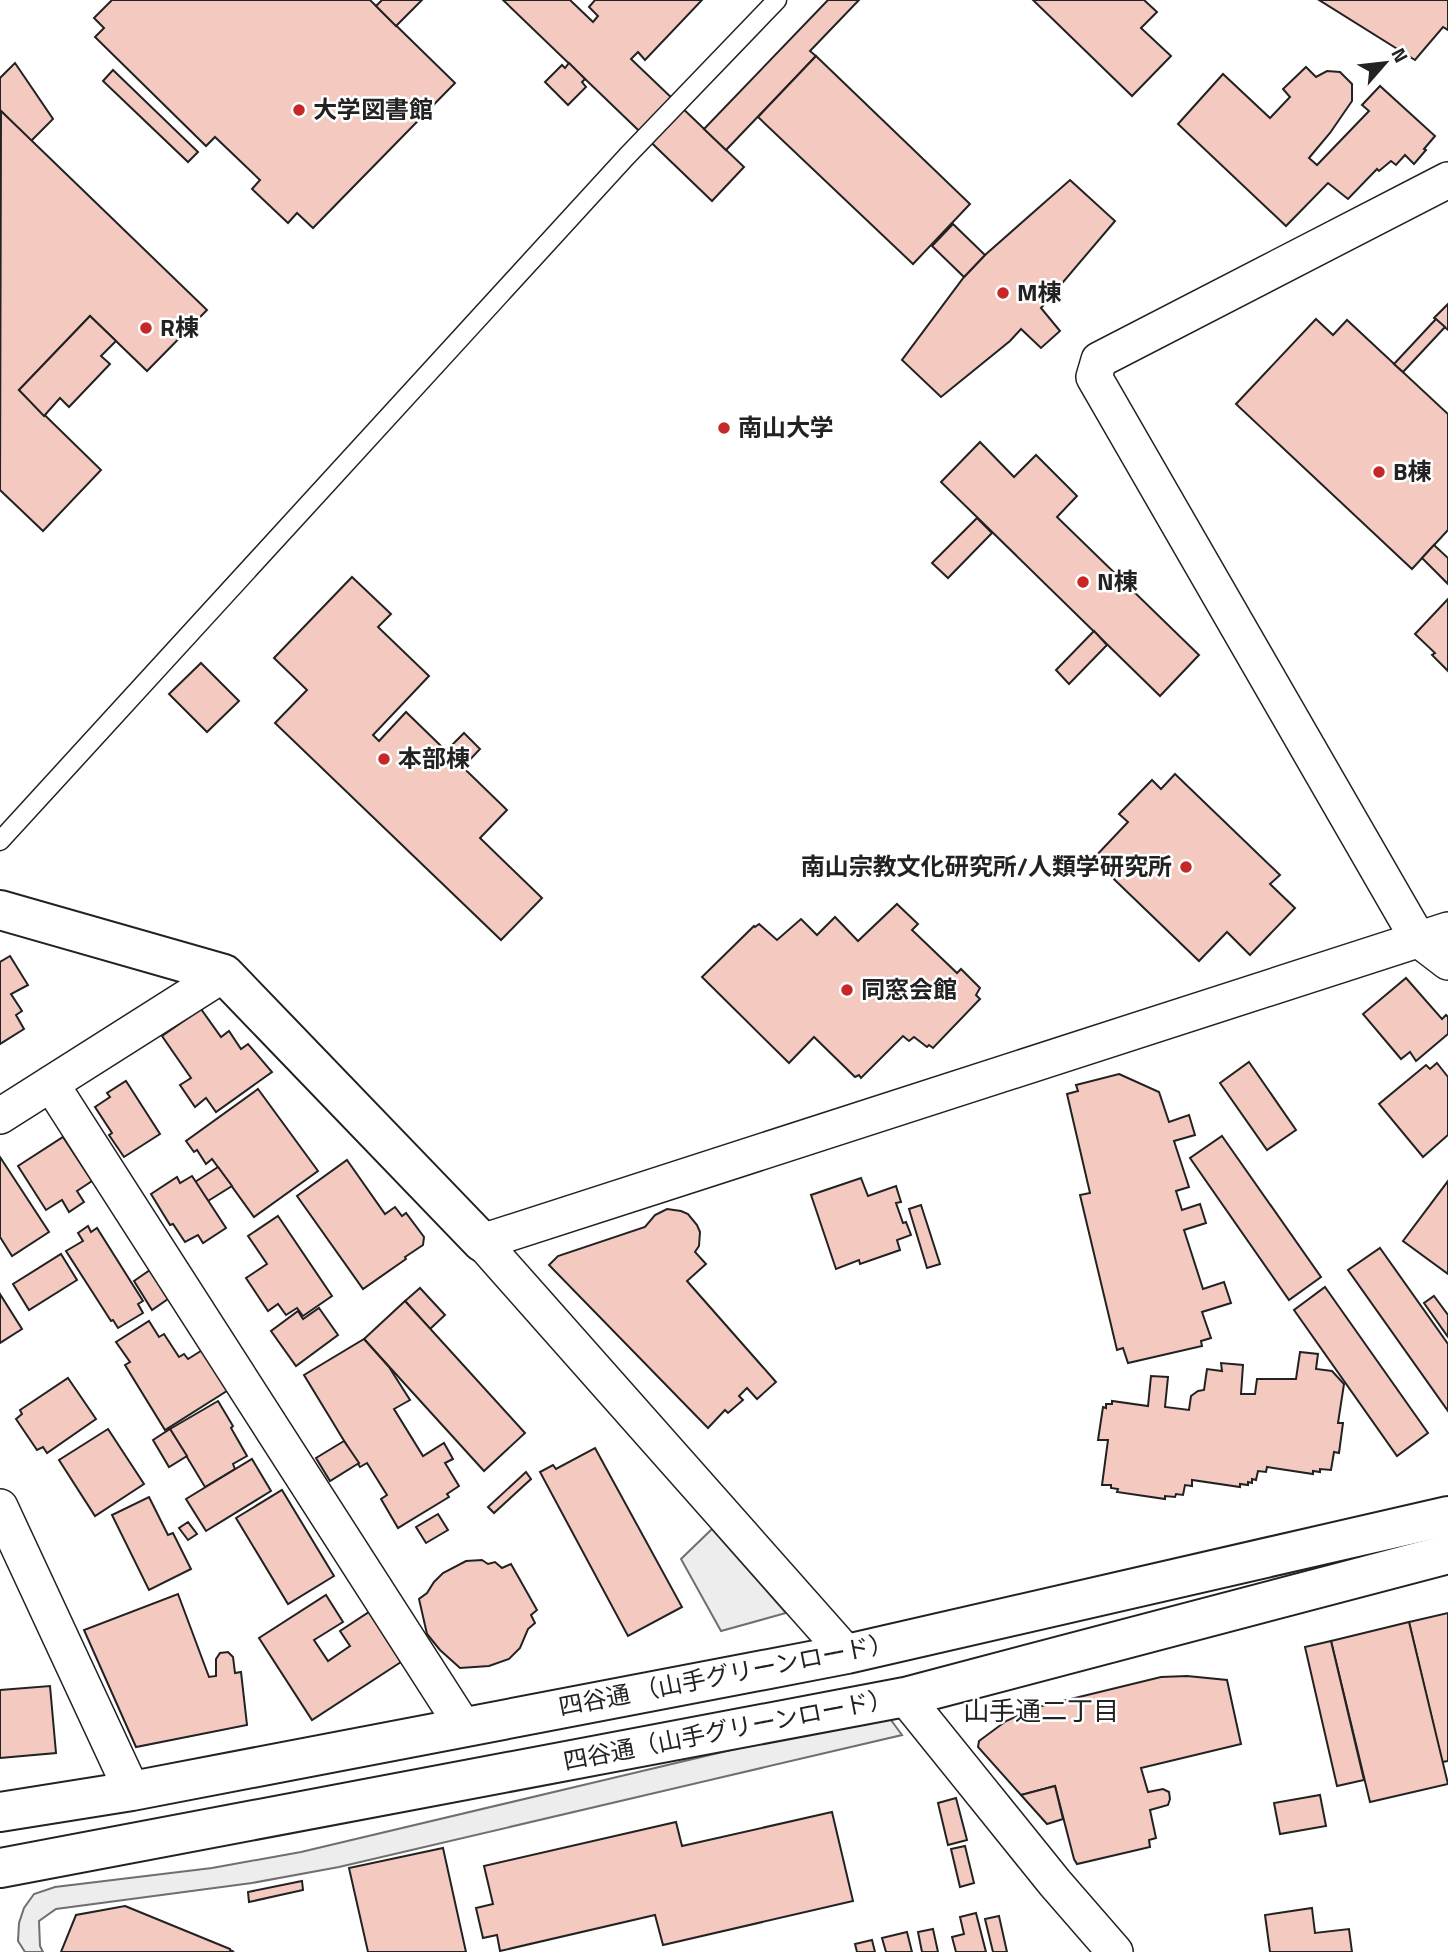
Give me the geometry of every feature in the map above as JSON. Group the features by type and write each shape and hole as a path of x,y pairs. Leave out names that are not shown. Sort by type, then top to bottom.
{"street":[{"path":"1448,180 1099,360 1094,377 1448,962"},
{"path":"0,911 223,974 482,1242 847,1654"},
{"path":"482,1242 1433,934"},
{"path":"0,1116 223,974"},
{"path":"51,1084 463,1726"},
{"path":"0,1507 132,1791"},
{"name":"四谷通 （山手グリーンロード）","path":"0,1812 289,1762 463,1726 847,1654 1448,1516"},
{"name":"四谷通（山手グリーンロード）","path":"0,1868 905,1697 1448,1554"},
{"path":"905,1697 1055,1883 1115,1952"}],"lane":[{"path":"0,841 626,156 777,0"}],"shaded area":[{"path":"712,1529 786,1613 721,1631 681,1559"},
{"path":"874,1716 888,1716 902,1735 339,1867 252,1883 56,1909 39,1921 40,1946 43,1952 25,1952 18,1941 19,1923 24,1908 34,1894 55,1887 212,1868 301,1852"}],"building":[{"name":"大学図書館","path":"112,0 370,0 455,83 313,228 297,213 288,223 252,189 260,180 215,137 206,146 95,37 104,28 94,18"},
{"path":"382,0 422,0 396,26 376,6"},
{"path":"503,0 570,0 593,22 598,16 589,7 595,0 702,0 645,60 638,52 631,59 744,167 712,201"},
{"path":"828,0 859,0 810,51 816,56 726,150 704,129"},
{"path":"1033,0 1144,0 1157,12 1141,28 1171,56 1132,96"},
{"path":"1319,0 1448,0 1448,30 1443,27 1415,60"},
{"path":"816,56 970,204 913,264 758,117"},
{"path":"15,63 53,119 31,141 0,110 0,78"},
{"path":"569,63 585,79 582,82 586,87 568,105 545,82 562,65 565,68"},
{"path":"1306,67 1316,77 1327,71 1340,72 1352,84 1352,101 1309,158 1317,165 1369,111 1362,105 1380,86 1435,136 1414,164 1405,155 1396,165 1391,161 1379,171 1377,169 1348,199 1328,183 1286,226 1178,124 1223,74 1270,118 1290,97 1283,89"},
{"path":"113,70 198,152 188,162 103,81"},
{"name":"R棟","path":"1,111 207,310 147,371 90,316 19,390 101,470 43,531 0,490"},
{"name":"M棟","path":"1070,180 1115,221 1041,308 1060,331 1041,348 1021,329 941,397 902,360 964,277"},
{"path":"953,224 985,255 964,277 932,246"},
{"path":"1448,304 1448,330 1434,318"},
{"path":"90,316 116,341 101,356 110,364 69,407 60,398 44,416 19,390"},
{"name":"B棟","path":"1316,319 1333,335 1347,320 1448,414 1448,530 1412,569 1236,404"},
{"path":"1436,319 1445,327 1403,372 1394,364"},
{"name":"N棟","path":"980,442 1014,477 1036,455 1077,496 1057,517 1199,655 1160,696 941,482"},
{"path":"977,518 992,533 948,578 932,563"},
{"path":"1434,545 1448,558 1448,584 1422,558"},
{"name":"本部棟","path":"352,577 391,614 378,627 429,676 373,735 379,741 406,712 507,810 480,838 542,898 501,940 275,723 307,690 274,658"},
{"path":"1448,599 1448,671 1432,655 1435,653 1415,634"},
{"path":"1094,631 1107,645 1069,684 1056,670"},
{"path":"201,663 239,701 207,732 169,694"},
{"path":"464,733 480,749 463,767 446,751"},
{"name":"南山宗教文化研究所/人類学研究所","path":"1175,774 1280,875 1270,884 1295,908 1250,955 1227,932 1199,961 1093,859 1128,822 1119,814 1152,780 1161,789"},
{"name":"同窓会館","path":"897,904 918,924 912,930 957,973 961,969 980,988 976,995 980,999 933,1048 929,1045 927,1047 914,1037 909,1041 903,1036 861,1078 859,1075 855,1077 814,1037 789,1063 702,977 759,924 777,940 801,919 817,935 835,917 858,941"},
{"path":"10,956 28,985 11,994 22,1011 16,1015 24,1029 0,1044 0,962"},
{"path":"1406,978 1442,1019 1446,1015 1448,1017 1448,1034 1416,1061 1410,1052 1401,1059 1363,1014"},
{"path":"201,1009 221,1037 229,1031 241,1049 248,1044 272,1072 216,1112 206,1098 195,1107 180,1085 191,1078 162,1036"},
{"path":"1249,1062 1296,1130 1267,1150 1220,1083"},
{"path":"1437,1063 1448,1077 1448,1135 1423,1157 1379,1104 1426,1065 1430,1069"},
{"path":"1119,1074 1159,1092 1169,1122 1189,1115 1195,1135 1174,1141 1189,1187 1176,1191 1182,1210 1200,1204 1206,1223 1184,1230 1203,1289 1224,1282 1231,1303 1202,1312 1211,1338 1201,1341 1202,1346 1128,1363 1123,1348 1117,1350 1080,1195 1090,1193 1067,1094 1078,1091 1076,1085"},
{"path":"126,1081 160,1134 124,1157 95,1107 110,1097 107,1093"},
{"path":"258,1089 318,1171 254,1217 212,1159 206,1164 197,1150 194,1152 186,1141"},
{"path":"1222,1136 1321,1277 1289,1300 1190,1158"},
{"path":"63,1137 92,1181 77,1191 84,1202 69,1212 62,1200 46,1210 18,1166"},
{"path":"0,1157 49,1232 12,1256 0,1237"},
{"path":"347,1160 385,1214 395,1207 402,1216 406,1213 424,1237 423,1245 363,1289 297,1196"},
{"path":"218,1167 232,1186 208,1201 195,1182"},
{"path":"192,1176 226,1228 203,1243 198,1235 185,1242 173,1224 170,1225 151,1194 177,1177 180,1183"},
{"path":"861,1178 868,1196 896,1186 901,1202 896,1203 903,1223 906,1222 911,1235 897,1240 900,1250 836,1269 811,1195"},
{"path":"1448,1181 1448,1274 1403,1241"},
{"path":"921,1205 940,1264 927,1268 909,1209"},
{"path":"667,1209 688,1214 700,1232 699,1246 695,1252 706,1264 687,1281 776,1382 757,1399 747,1388 739,1396 743,1400 728,1413 725,1410 708,1428 549,1265 558,1256 645,1227 655,1215"},
{"path":"278,1216 332,1296 303,1316 297,1308 286,1315 278,1304 268,1311 246,1278 267,1264 248,1236"},
{"path":"88,1226 91,1232 97,1228 143,1301 138,1304 143,1313 118,1328 66,1251 83,1241 78,1233"},
{"path":"1380,1248 1448,1344 1448,1411 1348,1270"},
{"path":"61,1254 77,1280 29,1310 13,1284"},
{"path":"150,1270 168,1299 152,1310 134,1281"},
{"path":"1325,1287 1428,1433 1397,1456 1294,1310"},
{"path":"420,1288 445,1315 430,1329 405,1301"},
{"path":"0,1294 22,1329 0,1343"},
{"path":"1434,1296 1448,1315 1448,1337 1424,1303"},
{"path":"405,1301 525,1433 484,1471 364,1339"},
{"path":"319,1308 338,1335 296,1366 271,1331 298,1311 303,1319"},
{"path":"149,1321 159,1337 164,1334 179,1357 184,1354 188,1359 204,1349 230,1389 165,1430 125,1365 130,1362 116,1342"},
{"path":"364,1339 389,1367 410,1400 394,1409 423,1456 444,1443 453,1459 445,1463 459,1486 447,1494 449,1497 398,1528 381,1499 387,1495 367,1463 360,1467 304,1375"},
{"path":"1300,1352 1318,1354 1316,1369 1332,1371 1344,1384 1338,1423 1343,1423 1339,1453 1334,1452 1331,1470 1320,1469 1320,1472 1313,1471 1313,1474 1267,1467 1266,1472 1258,1471 1256,1480 1252,1479 1252,1483 1240,1484 1240,1487 1192,1480 1192,1486 1185,1485 1183,1495 1165,1496 1165,1499 1117,1492 1118,1489 1111,1488 1111,1485 1102,1485 1108,1440 1098,1440 1103,1407 1106,1408 1106,1404 1112,1404 1112,1401 1148,1406 1151,1376 1168,1377 1165,1407 1189,1410 1191,1396 1204,1390 1207,1369 1222,1371 1221,1363 1243,1365 1241,1394 1255,1394 1257,1379 1296,1379"},
{"path":"68,1378 96,1419 47,1453 43,1447 37,1450 16,1419 22,1414 20,1410"},
{"path":"218,1401 247,1456 233,1464 235,1469 205,1487 170,1429"},
{"path":"108,1429 144,1484 95,1516 59,1460"},
{"path":"170,1429 187,1456 169,1467 153,1440"},
{"path":"344,1441 359,1463 330,1481 316,1458"},
{"path":"595,1448 682,1607 628,1636 540,1472 553,1465 556,1469"},
{"path":"252,1459 271,1491 206,1531 186,1499"},
{"path":"526,1472 531,1479 494,1513 488,1507"},
{"path":"282,1490 334,1576 288,1604 236,1518"},
{"path":"149,1497 168,1535 173,1533 191,1569 149,1590 112,1515"},
{"path":"438,1514 448,1530 426,1543 416,1527"},
{"path":"188,1522 197,1534 188,1540 179,1528"},
{"path":"482,1560 488,1564 495,1562 502,1568 511,1564 537,1610 531,1615 535,1623 528,1629 520,1648 509,1659 489,1666 460,1668 427,1634 419,1599 443,1573 466,1561"},
{"path":"178,1594 209,1677 216,1676 216,1659 220,1653 228,1652 233,1657 235,1673 241,1672 247,1725 136,1747 84,1630"},
{"path":"326,1595 343,1622 314,1640 328,1661 350,1646 340,1631 369,1612 401,1662 312,1720 259,1638"},
{"path":"1448,1613 1448,1761 1442,1762 1409,1622"},
{"path":"1409,1622 1448,1784 1370,1802 1331,1641"},
{"path":"1331,1641 1364,1780 1337,1786 1305,1647"},
{"path":"1187,1676 1227,1680 1241,1744 1141,1768 1148,1792 1163,1789 1169,1792 1170,1799 1168,1805 1150,1810 1156,1838 1149,1840 1150,1847 1077,1864 1055,1786 1021,1795 978,1747 979,1741 1006,1721 1038,1707 1161,1677"},
{"path":"50,1686 56,1753 0,1758 0,1690"},
{"path":"1055,1786 1063,1819 1047,1824 1021,1795"},
{"path":"1320,1795 1326,1826 1280,1834 1274,1803"},
{"path":"956,1798 967,1840 948,1845 938,1803"},
{"path":"832,1812 853,1901 663,1945 655,1915 500,1951 497,1935 483,1938 476,1908 493,1904 484,1866 676,1822 682,1846"},
{"path":"965,1846 974,1883 960,1887 951,1849"},
{"path":"443,1848 466,1952 368,1952 349,1868"},
{"path":"302,1881 303,1890 249,1902 248,1892"},
{"path":"125,1906 234,1952 61,1952 76,1915"},
{"path":"1312,1908 1315,1933 1349,1929 1352,1952 1270,1952 1265,1915"},
{"path":"976,1913 986,1952 956,1952 952,1937 964,1934 960,1917"},
{"path":"999,1916 1007,1952 993,1952 985,1919"},
{"path":"933,1929 938,1952 922,1952 918,1932"},
{"path":"907,1932 912,1952 886,1952 882,1938"},
{"path":"872,1940 875,1952 857,1952 855,1944"}],"place":[{"name":"大学図書館","path":"299,110"},
{"name":"M棟","path":"1003,293"},
{"name":"R棟","path":"146,328"},
{"name":"南山大学","path":"724,428"},
{"name":"B棟","path":"1379,472"},
{"name":"N棟","path":"1083,582"},
{"name":"本部棟","path":"384,759"},
{"name":"南山宗教文化研究所/人類学研究所","path":"1186,867"},
{"name":"同窓会館","path":"847,990"}],"district":[{"name":"山手通二丁目","path":"1041,1711"}]}
